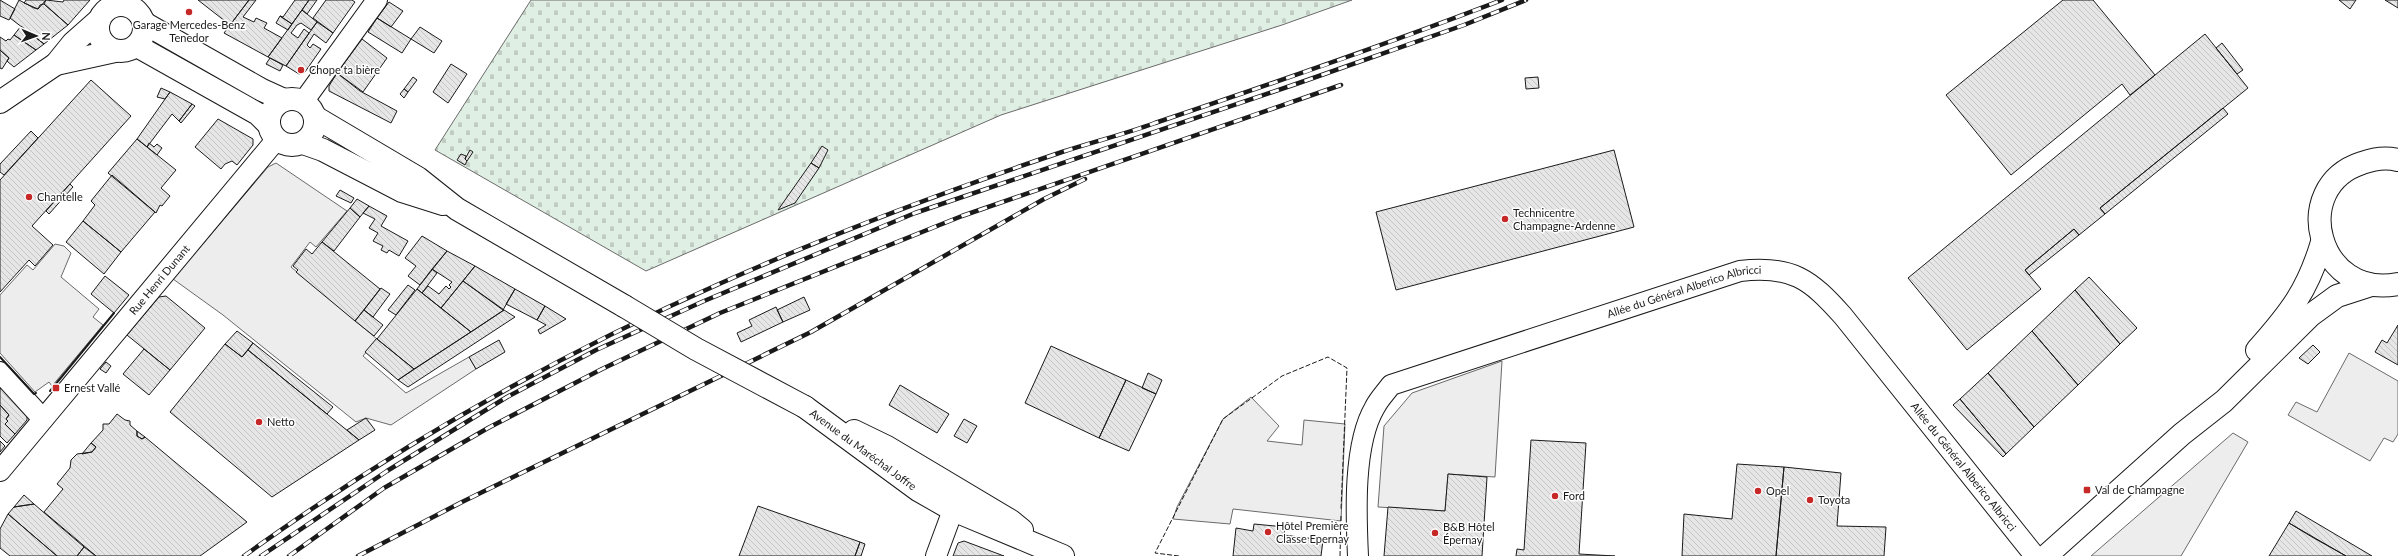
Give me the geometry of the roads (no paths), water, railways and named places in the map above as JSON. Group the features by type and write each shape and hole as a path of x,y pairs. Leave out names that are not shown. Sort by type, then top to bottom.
{"main road":[{"path":"116,2 134,9 140,15 144,23 143,36 137,46 122,52 108,48 99,35 100,20 103,13 116,2"},
{"path":"0,102 56,64 72,43 100,20"},
{"path":"144,23 262,90 301,106 418,178 457,209 696,349 805,407"},
{"path":"137,46 258,114 273,132 289,146 303,143 322,150 402,191 457,209"},
{"path":"56,64 115,51"},
{"path":"273,132 272,110 301,106"},
{"path":"301,106 313,132 303,143"},
{"path":"2371,285 2355,280 2341,270 2329,257 2322,242 2319,220 2324,198 2335,180 2352,166 2374,159 2397,159"},
{"path":"2182,434 2290,312 2306,288 2322,242"},
{"path":"2046,556 2182,434 2224,400 2311,316 2337,296 2352,290 2371,285 2398,284"},
{"name":"Avenue du Maréchal Joffre","path":"805,407 918,490 953,510 1063,556"},
{"name":"Avenue du Maréchal Joffre","path":"805,407 887,447 1011,521 1043,547"}],"street":[{"path":"301,106 377,0"},
{"name":"Rue Henri Dunant","path":"0,471 43,420 273,132"},
{"name":"Allée du Général Alberico Albricci","path":"1358,556 1356,514 1362,441 1374,408 1391,385 1740,271 1761,269 1780,271 1798,276 1820,290 1843,316 2035,556"},
{"path":"0,372 43,420"},
{"path":"936,556 953,510"}],"railway":[{"path":"244,556 357,479 415,442 474,408 534,374 595,343 719,284 846,231 975,182 1286,79 1502,0"},
{"path":"261,556 387,471 507,397 596,350 704,301 915,213 1296,84 1464,25 1526,0"},
{"path":"289,556 384,488 488,428 602,369 720,313 962,216 1341,85"},
{"path":"358,556 462,502 811,332 1044,199 1085,179"}],"place":[{"name":"Garage Mercedes-Benz Tenedor","path":"189,12"},
{"name":"Chope ta bière","path":"301,70"},
{"name":"Chantelle","path":"29,197"},
{"name":"Technicentre Champagne-Ardenne","path":"1505,219"},
{"name":"Ernest Vallé","path":"56,388"},
{"name":"Netto","path":"259,422"},
{"name":"Val de Champagne","path":"2087,490"},
{"name":"Opel","path":"1758,491"},
{"name":"Ford","path":"1555,496"},
{"name":"Toyota","path":"1810,500"},
{"name":"Hôtel Première Classe Epernay","path":"1268,532"},
{"name":"B&B Hôtel Épernay","path":"1435,533"}]}
